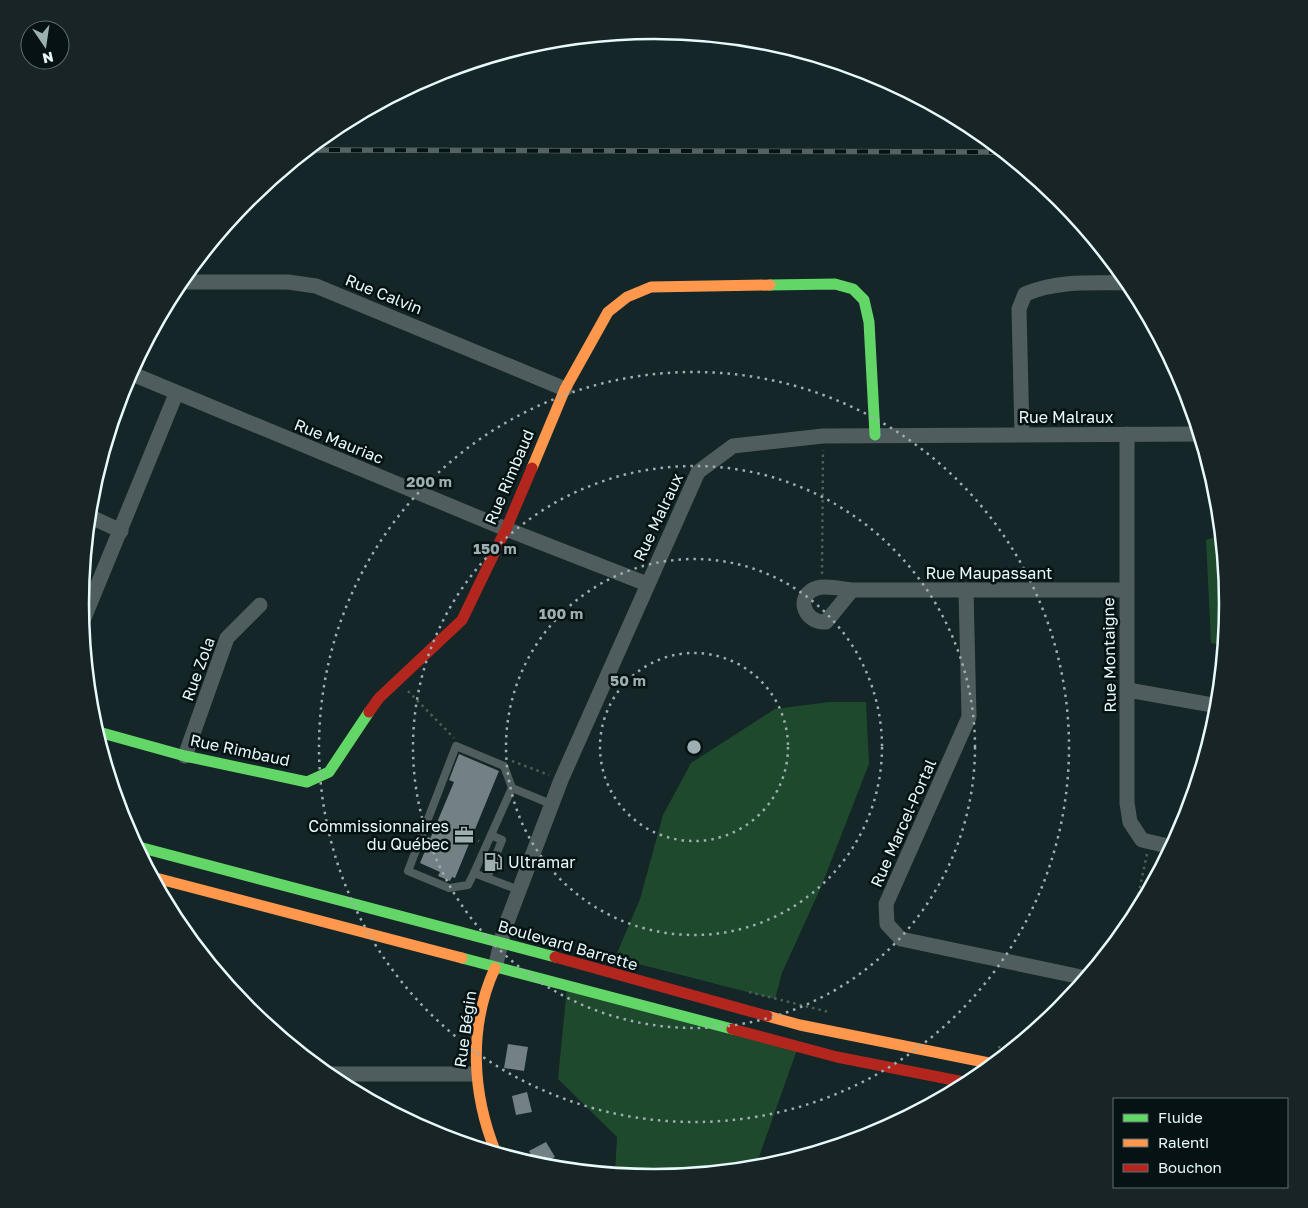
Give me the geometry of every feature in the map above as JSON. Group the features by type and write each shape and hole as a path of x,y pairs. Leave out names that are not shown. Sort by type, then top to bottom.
{"main road":[{"name":"Rue Rimbaud","path":"104,733 185,756 307,782 329,772 379,698 462,620 506,529 565,389 608,312 627,297 651,287 835,284 853,289 864,300 869,322 874,434"},
{"name":"Boulevard Barrette","path":"145,848 500,942 800,1025 984,1062"},
{"path":"161,880 837,1057 958,1081"},
{"name":"Rue Bégin","path":"493,1145 484,1124 476,1093 474,1074 488,982 495,968"}],"street":[{"name":"Rue Calvin","path":"190,282 288,282 316,286 565,389"},
{"path":"1022,434 1019,309 1025,294 1042,287 1067,282 1119,283"},
{"name":"Rue Mauriac","path":"137,376 176,394 506,529 647,584"},
{"path":"89,606 176,394"},
{"name":"Rue Malraux","path":"495,968 500,942 551,804 698,472 733,446 823,436 874,434 1193,434"},
{"name":"Rue Montaigne","path":"1127,434 1127,803 1130,822 1142,840 1149,842"},
{"path":"96,519 121,530"},
{"path":"822,588 809,592 804,601 804,610 809,618 816,622 826,622 852,590"},
{"name":"Rue Maupassant","path":"822,588 852,590 1126,590"},
{"name":"Rue Marcel-Portal","path":"966,590 970,717 886,904 887,924 901,939 1079,977"},
{"name":"Rue Zola","path":"185,756 227,638 260,605"},
{"path":"1128,690 1210,705"},
{"path":"1149,842 1165,845"},
{"path":"341,1075 474,1074"}],"lane":[{"path":"456,746 504,766 512,788 491,835 468,885 449,888 408,871 456,746"},
{"path":"512,788 551,804"},
{"path":"487,878 502,840 491,835"},
{"path":"474,873 519,890"}],"path":[{"path":"822,588 823,436"},
{"path":"399,681 455,739"},
{"path":"508,759 561,780"},
{"path":"1138,897 1149,842"}],"green space":[{"path":"1215,537 1218,567 1218,644 1211,643 1206,540"},
{"path":"829,702 866,702 869,764 821,887 782,973 775,999 615,958 640,899 663,815 691,763 775,709"},
{"path":"567,987 798,1047 758,1159 728,1164 691,1168 615,1168 617,1137 558,1079"}],"building":[{"path":"459,754 499,771 455,878 452,877 450,881 438,876 440,872 420,863 454,782 449,780"},
{"path":"508,1044 528,1047 524,1071 504,1068"},
{"path":"527,1092 532,1112 516,1115 512,1096"},
{"path":"546,1142 555,1157 551,1159 531,1155 529,1151"}],"railway":[{"path":"318,150 993,152"}],"traffic: fast":[{"path":"770,285 835,284 853,289 864,300 869,322 875,435"},
{"path":"104,734 185,756 307,782 329,772 369,712"},
{"path":"145,849 555,957"},
{"path":"462,958 732,1029"}],"traffic: slow":[{"path":"532,468 565,389 608,312 627,297 651,287 770,285"},
{"path":"160,879 462,958"},
{"path":"493,1146 482,1108 476,1060 480,1014 486,990 495,968"},
{"path":"767,1016 800,1025 984,1062"}],"traffic: jam":[{"path":"369,712 379,698 462,620 506,529 532,468"},
{"path":"555,957 767,1016"},
{"path":"732,1029 837,1057 958,1081"}],"place":[{"name":"Commissionnaires du Québec","path":"464,835"},
{"name":"Ultramar","path":"493,862"}]}
